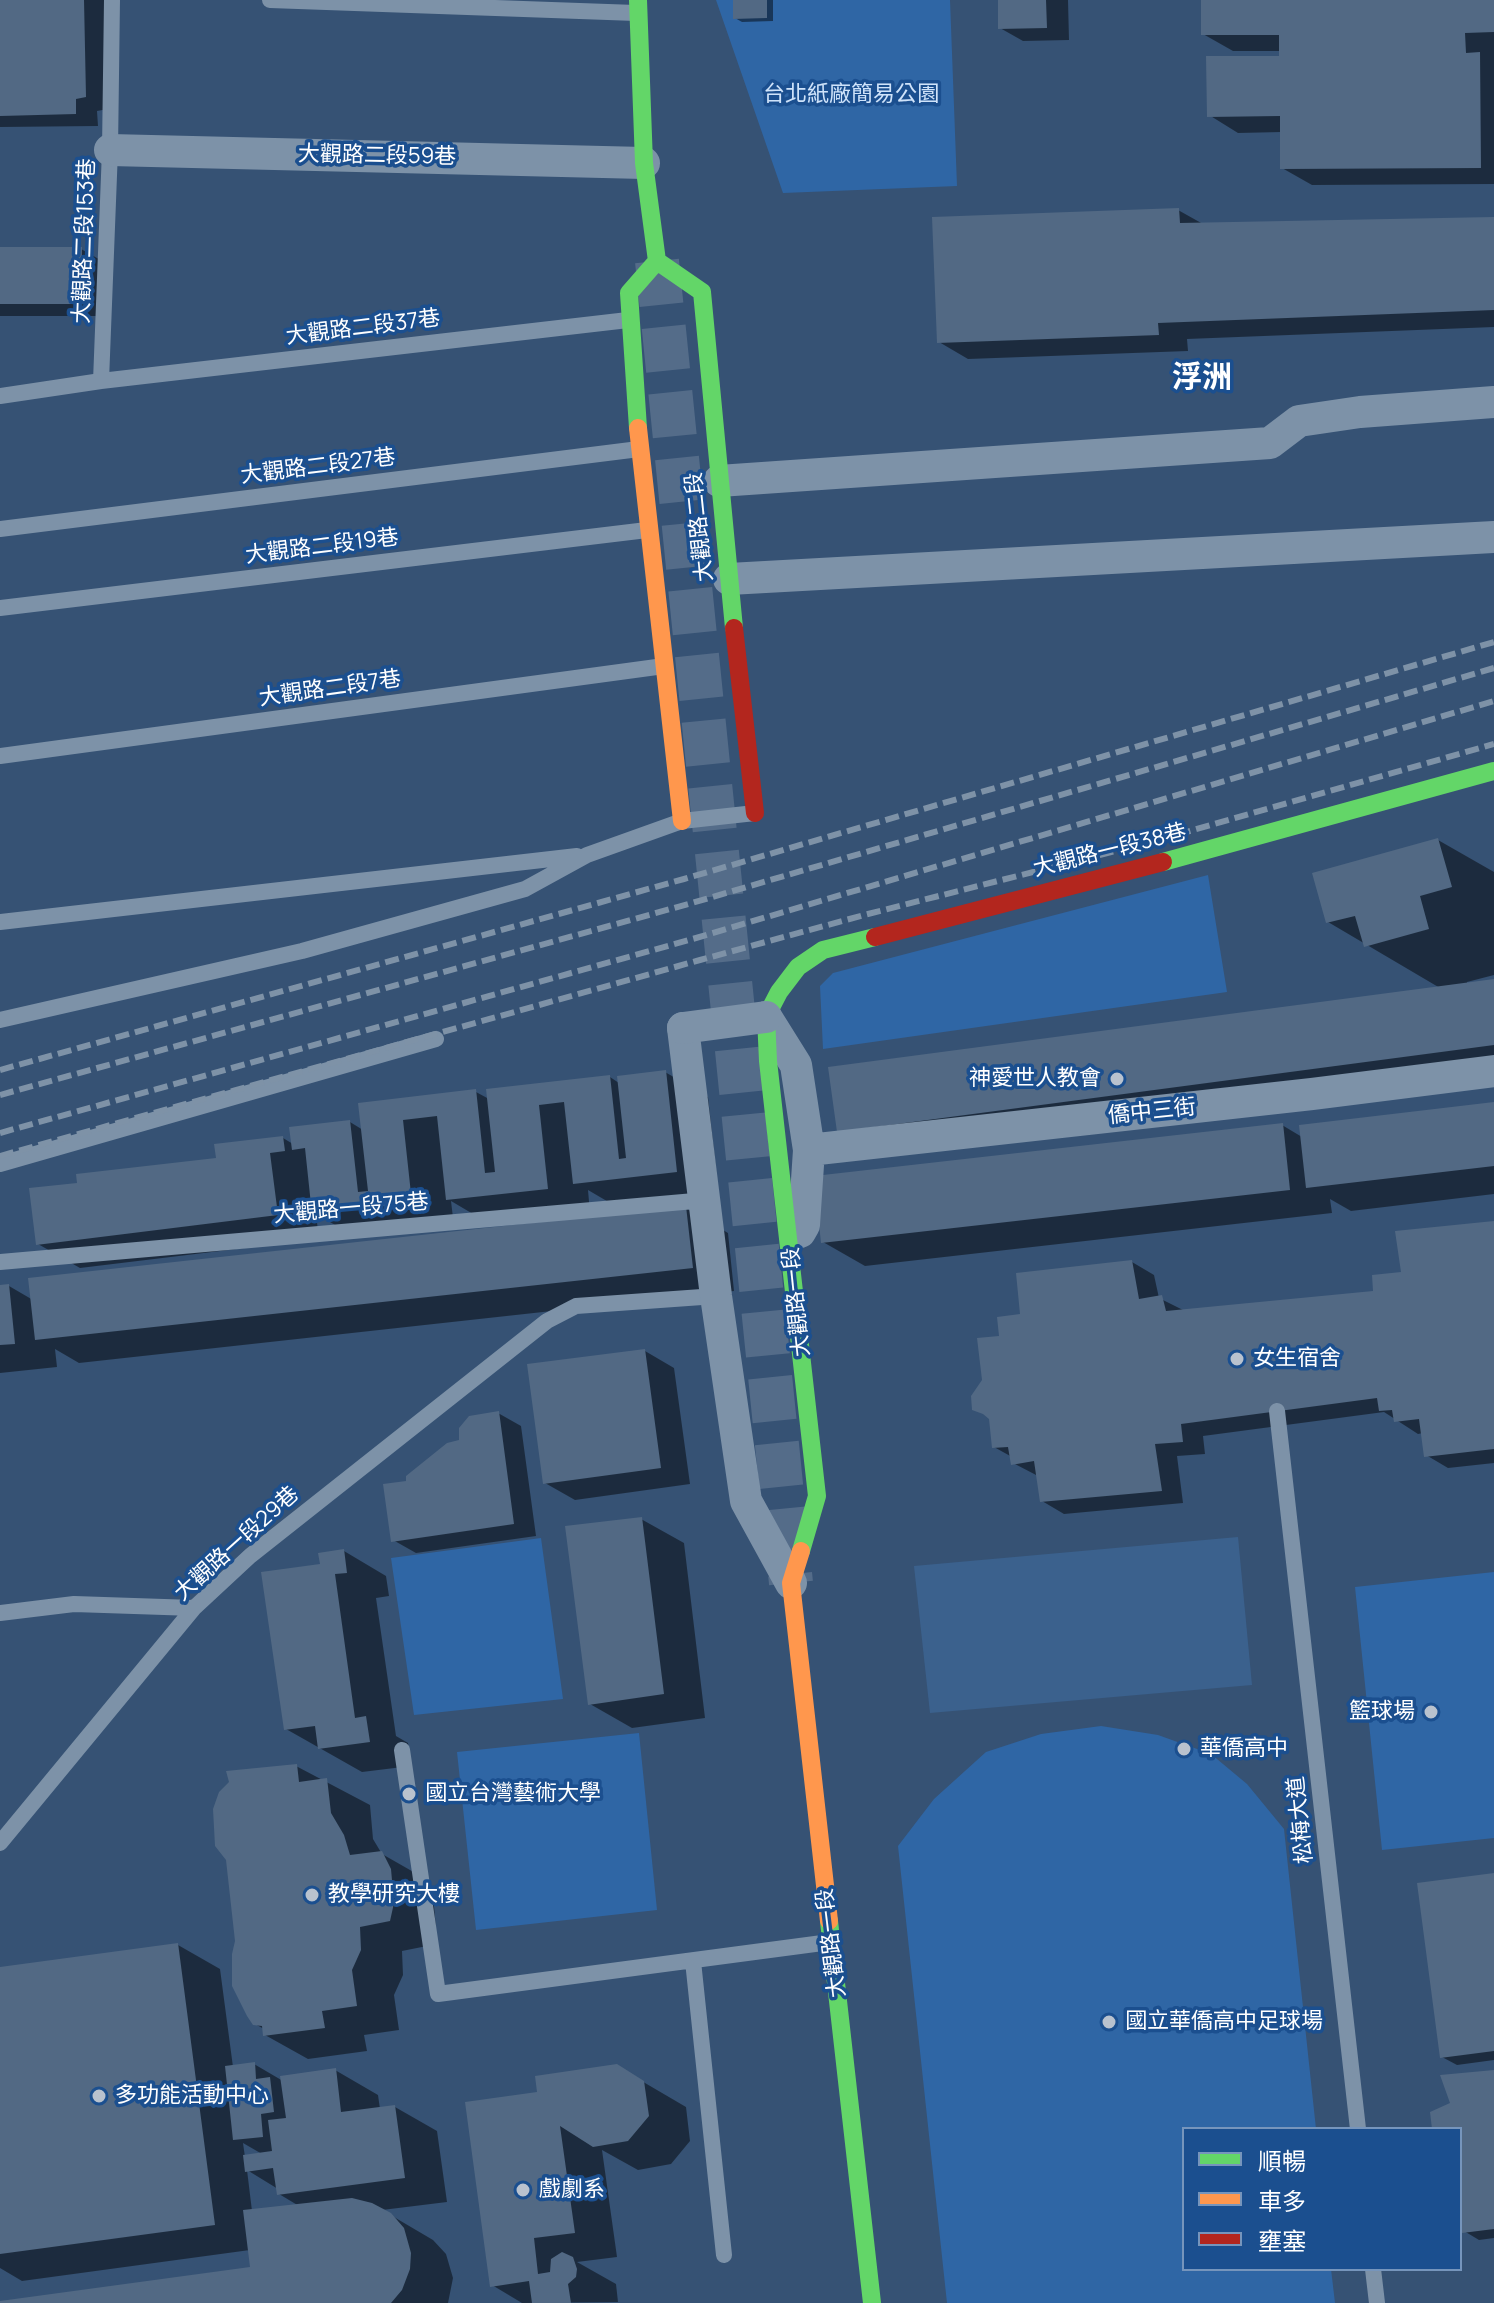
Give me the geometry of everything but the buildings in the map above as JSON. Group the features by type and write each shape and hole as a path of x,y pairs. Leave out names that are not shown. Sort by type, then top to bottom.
{"street":[{"path":"638,6 644,163 657,261 629,293 630,320 649,530 682,821"},
{"name":"大觀路二段59巷","path":"110,150 644,163"},
{"name":"大觀路二段","path":"657,261 702,292 755,813"},
{"path":"719,481 1270,443 1299,421 1360,412 1494,402"},
{"path":"729,579 1494,537"},
{"name":"大觀路一段38巷","path":"766,1017 779,992 798,967 823,950 1223,847 1494,771"},
{"path":"766,1017 796,1065 809,1150 804,1225 791,1249"},
{"name":"大觀路一段","path":"791,1583 817,1496 768,1061 766,1017 683,1028 716,1296 746,1501 791,1583 872,2303"},
{"name":"僑中三街","path":"809,1150 1494,1071"}],"lane":[{"name":"大觀路二段153巷","path":"101,381 112,0"},
{"path":"270,0 638,6"},
{"name":"大觀路二段37巷","path":"101,381 630,320"},
{"path":"0,396 101,381"},
{"name":"大觀路二段27巷","path":"0,529 641,449"},
{"name":"大觀路二段19巷","path":"0,608 649,530"},
{"name":"大觀路二段7巷","path":"0,756 665,666"},
{"path":"0,1020 302,951 525,889 587,855 682,821 755,813"},
{"path":"0,922 587,855"},
{"path":"0,1164 436,1039"},
{"name":"大觀路一段75巷","path":"0,1262 706,1200"},
{"name":"大觀路一段29巷","path":"0,1843 194,1608 250,1556 547,1321 576,1306 716,1296"},
{"name":"松梅大道","path":"1277,1411 1358,2127"},
{"path":"0,1613 74,1604 194,1608"},
{"path":"402,1750 438,1994 831,1941"},
{"path":"693,1961 724,2255"},
{"path":"1373,2271 1377,2303"}],"green space":[{"name":"台北紙廠簡易公園","path":"716,0 950,0 957,186 783,193"},
{"path":"1208,875 1227,992 823,1049 820,986 833,973"},
{"path":"541,1538 563,1699 414,1715 391,1558"},
{"name":"籃球場","path":"1494,1572 1494,1838 1382,1850 1355,1587"},
{"path":"1101,1726 1158,1735 1211,1754 1247,1784 1284,1829 1316,2127 1182,2127 1182,2271 1331,2271 1335,2303 947,2303 898,1846 934,1799 986,1752 1041,1734"},
{"path":"639,1733 657,1910 476,1930 457,1752"}],"shaded area":[{"path":"1238,1537 1252,1685 930,1713 914,1566"}],"tunnel":[{"path":"657,261 791,1583"}],"railway":[{"path":"0,1070 684,879 1494,642"},
{"path":"0,1095 692,903 1494,668"},
{"path":"0,1133 696,938 1494,701"},
{"path":"0,1156 864,915 1151,842 1494,744"}],"traffic: fast":[{"path":"638,0 644,163 657,261 629,293 638,428"},
{"path":"657,261 702,292 734,628"},
{"path":"1163,862 1494,771"},
{"path":"801,1551 817,1496 768,1061 766,1017 779,992 798,967 823,950 875,937"},
{"path":"829,1921 872,2303"}],"traffic: slow":[{"path":"638,428 682,821"},
{"path":"801,1551 791,1583 829,1921"}],"traffic: jam":[{"path":"734,628 755,813"},
{"path":"875,937 1163,862"}],"place":[{"name":"神愛世人教會","path":"1117,1079"},
{"name":"女生宿舍","path":"1237,1359"},
{"name":"籃球場","path":"1431,1712"},
{"name":"華僑高中","path":"1184,1749"},
{"name":"國立台灣藝術大學","path":"409,1794"},
{"name":"教學研究大樓","path":"312,1895"},
{"name":"國立華僑高中足球場","path":"1109,2022"},
{"name":"多功能活動中心","path":"99,2096"},
{"name":"戲劇系","path":"523,2190"}],"district":[{"name":"浮洲","path":"1202,379"}]}
